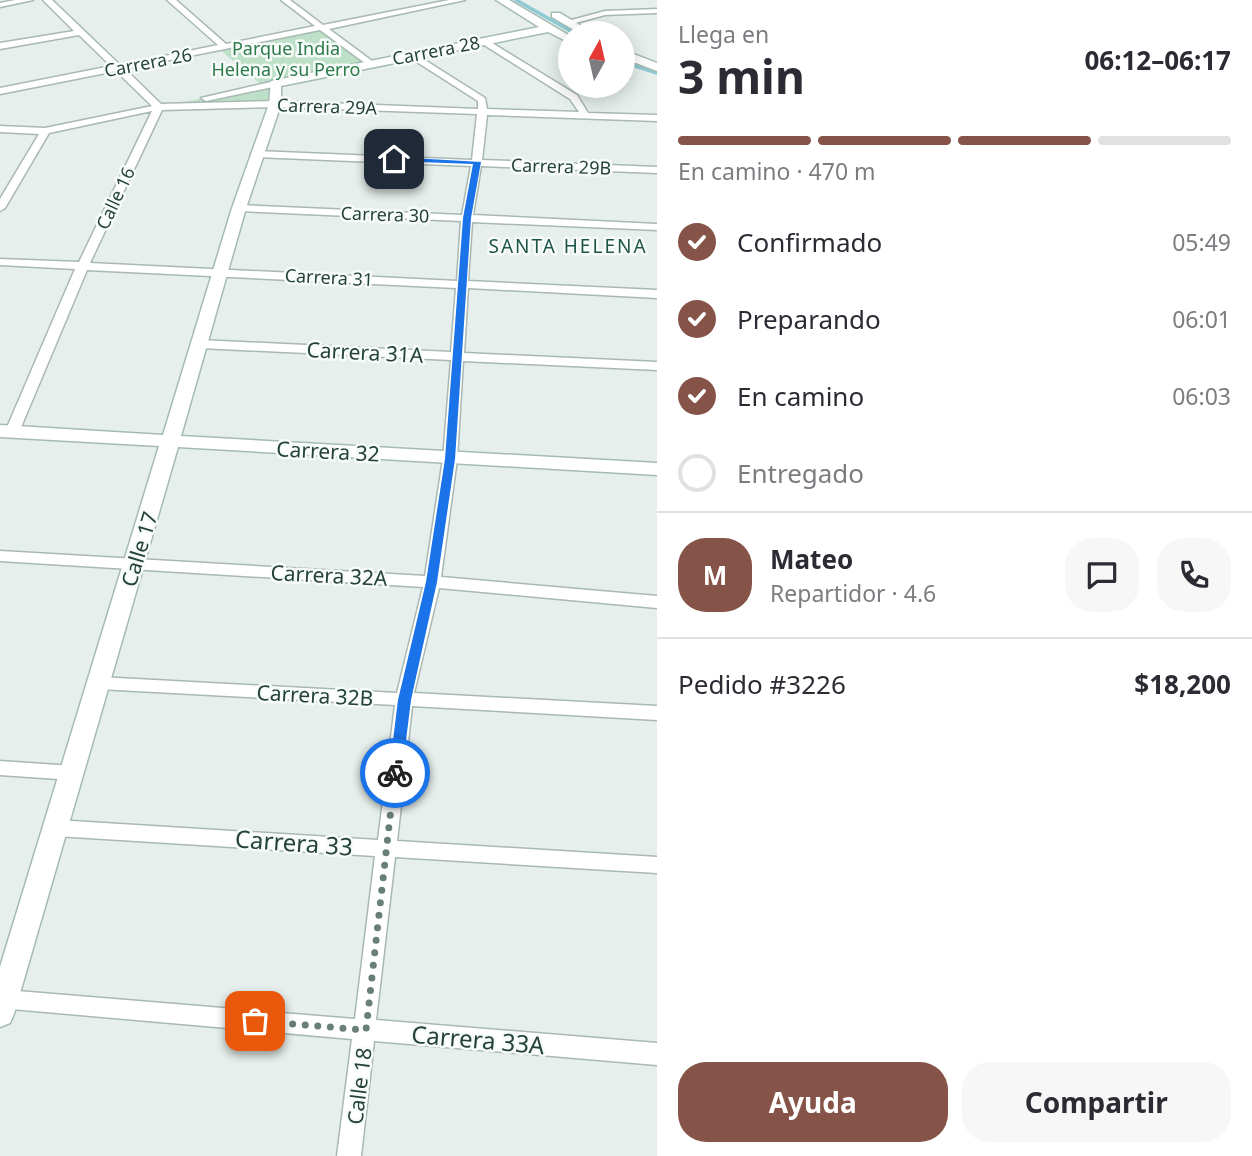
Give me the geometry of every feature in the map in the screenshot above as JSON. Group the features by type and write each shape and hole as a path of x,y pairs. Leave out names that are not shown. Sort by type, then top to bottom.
{"street":[{"path":"0,5 29,0"},
{"path":"47,0 159,107"},
{"path":"171,0 225,47"},
{"path":"285,0 369,64"},
{"path":"398,0 414,9"},
{"name":"Carrera 26","path":"0,91 461,0"},
{"path":"501,0 558,33"},
{"path":"549,11 566,21"},
{"path":"572,21 606,13 657,11"},
{"name":"Carrera 28","path":"159,107 549,28"},
{"path":"0,46 81,32"},
{"path":"484,41 574,97 584,115"},
{"path":"412,55 482,100 481,112"},
{"path":"648,69 657,79"},
{"name":"Calle 17","path":"3,1007 239,208 275,104 275,84"},
{"name":"Carrera 29A","path":"0,128 44,131 159,107 275,104 657,118"},
{"name":"Calle 16","path":"6,431 159,107"},
{"name":"Calle 18","path":"349,1156 404,700 432,582 450,459 467,218 477,162 481,112"},
{"path":"0,208 44,131"},
{"name":"Carrera 29B","path":"256,154 657,170"},
{"name":"Carrera 30","path":"239,208 657,228"},
{"name":"Carrera 31","path":"0,262 657,294"},
{"name":"Carrera 31A","path":"200,344 657,366"},
{"name":"Carrera 32","path":"6,431 657,470"},
{"name":"Carrera 32A","path":"0,556 432,582 657,602"},
{"name":"Carrera 32B","path":"99,683 657,713"},
{"path":"0,768 73,773"},
{"name":"Carrera 33","path":"56,828 657,865"},
{"name":"Carrera 33A","path":"3,1007 366,1030 657,1054"}],"green space":[{"name":"Parque India Helena y su Perro","path":"321,27 369,63 276,84 275,104 159,107 263,86 218,48"}],"waterway":[{"path":"516,0 558,24"},
{"path":"635,66 657,73"}],"way so far":[{"path":"255,1021 366,1030 395,773"}],"district":[{"name":"SANTA HELENA","path":"568,246"}],"route":[{"path":"394,159 477,162 467,218 450,459 432,582 404,700 395,773"}]}
